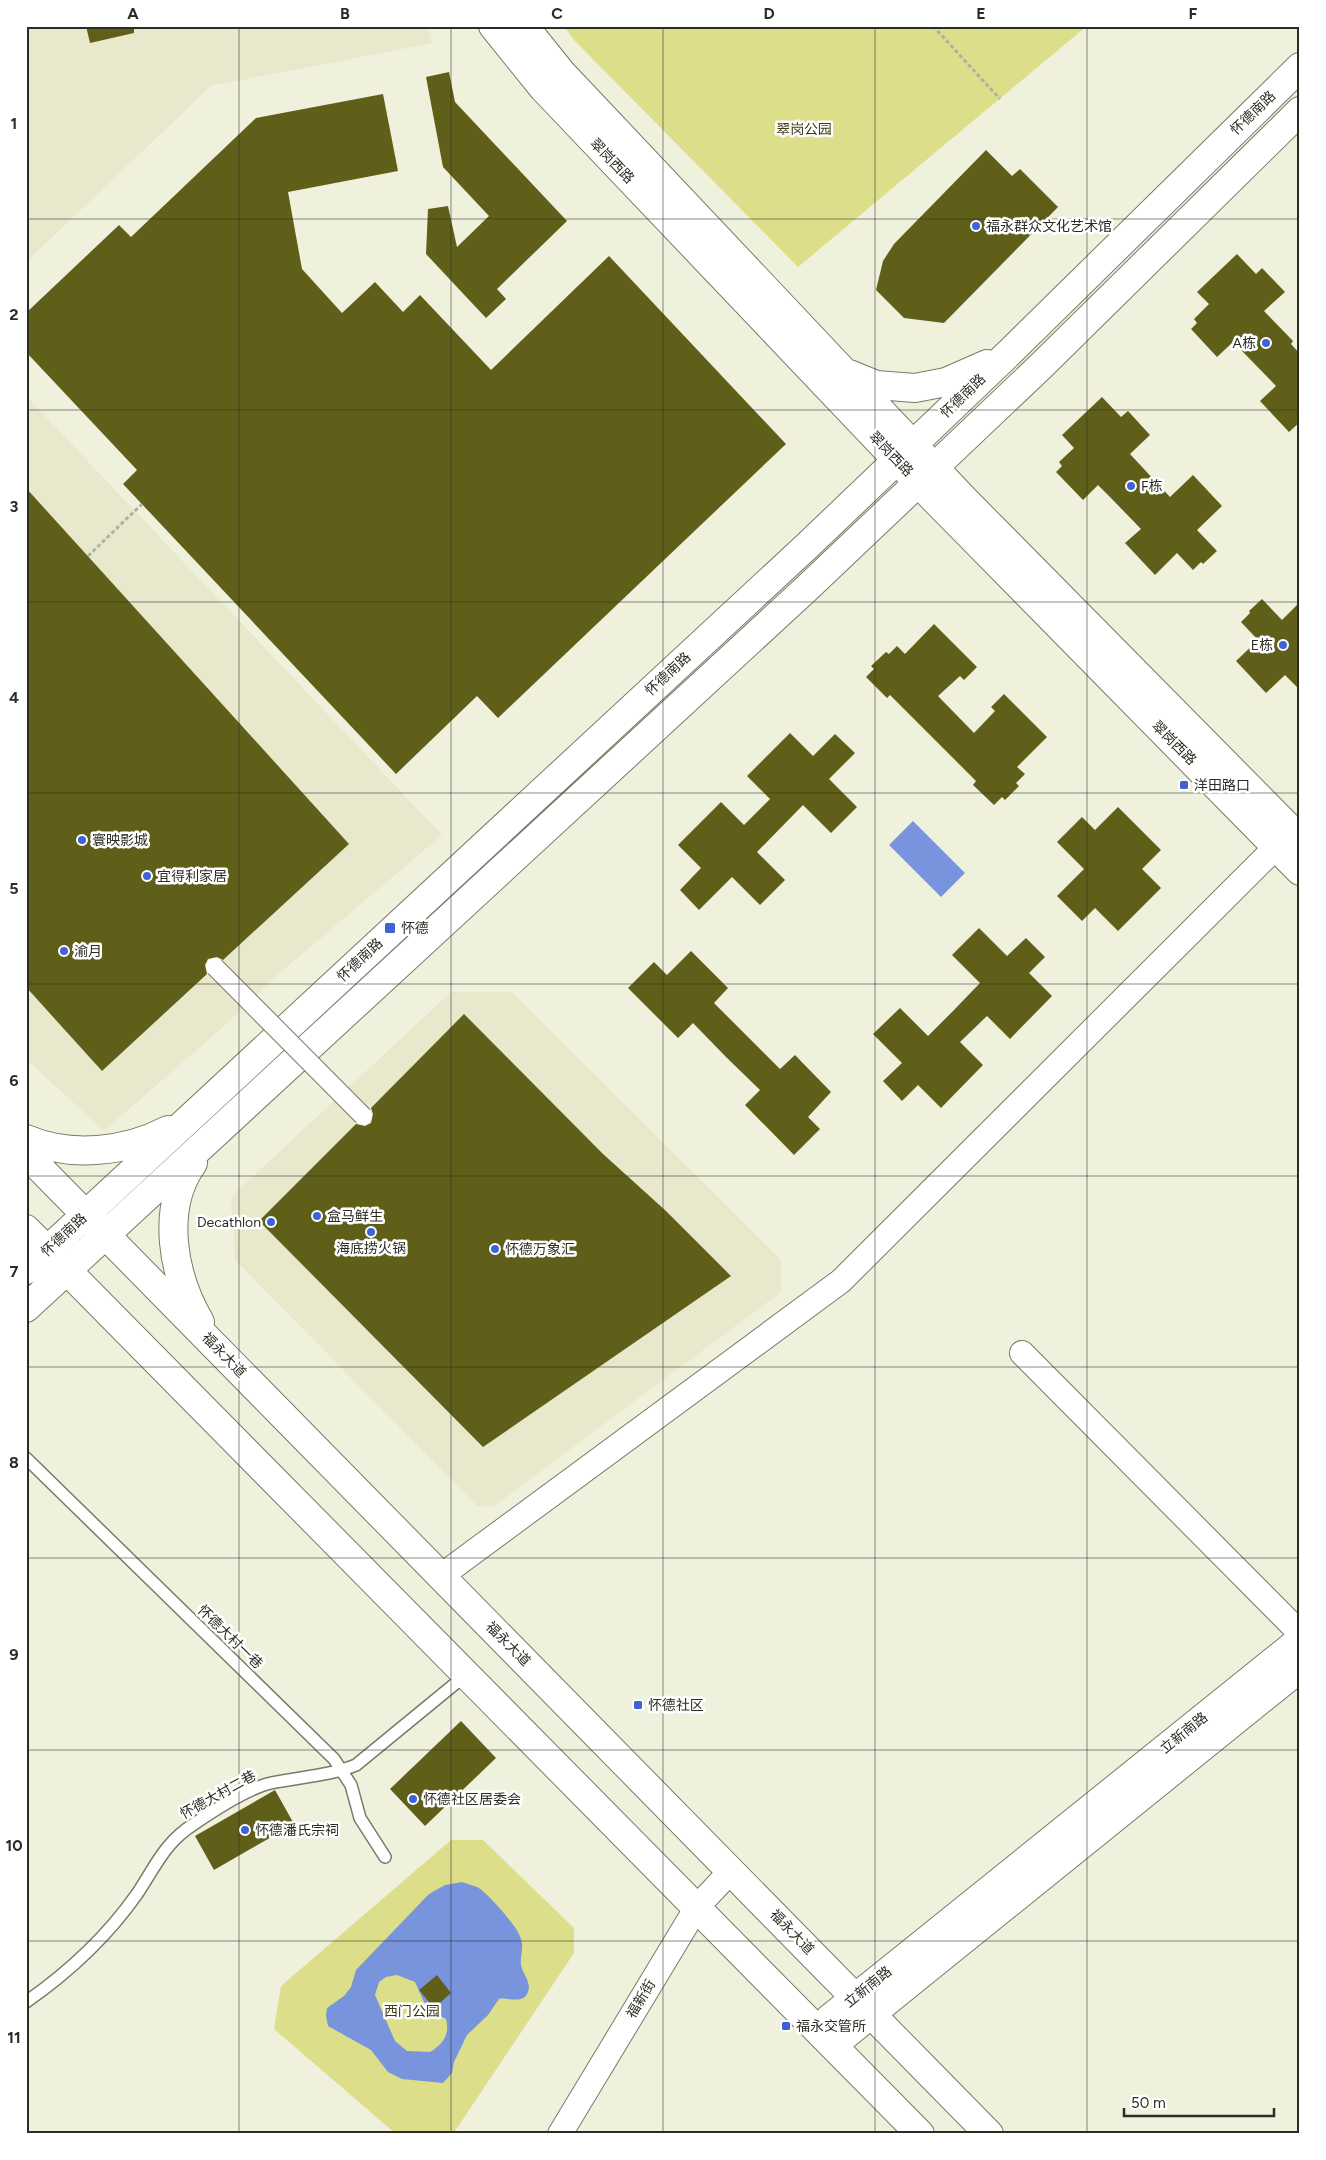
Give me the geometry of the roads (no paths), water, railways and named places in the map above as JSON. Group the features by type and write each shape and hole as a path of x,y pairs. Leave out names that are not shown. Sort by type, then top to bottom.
{"main road":[{"name":"翠岗西路","path":"493,26 543,88 1288,843 1300,871"},
{"name":"翠岗西路","path":"524,26 561,72 845,373 904,452"},
{"name":"怀德南路","path":"26,1270 807,546 1012,350 1300,67"},
{"name":"怀德南路","path":"26,1308 107,1236 926,475 1041,366 1300,110"},
{"path":"845,373 876,385 915,388 946,382 977,370 1012,350"},
{"path":"26,1139 61,1148 85,1151 104,1149 155,1137 189,1118"},
{"path":"208,1142 186,1173 178,1196 174,1220 174,1243 180,1271 195,1312 215,1346"},
{"name":"福永大道","path":"26,1154 989,2134"},
{"path":"26,1228 920,2134"},
{"name":"立新南路","path":"824,2036 844,2036 863,2005 1300,1640"},
{"name":"立新南路","path":"863,2005 1300,1668"}],"street":[{"path":"441,1576 842,1281 1288,843"},
{"path":"215,968 363,1116"},
{"path":"1022,1353 1300,1633"},
{"name":"福新街","path":"560,2134 697,1907 731,1871"}],"lane":[{"name":"怀德大村一巷","path":"26,1458 334,1759 343,1770 351,1785 360,1818 385,1857"},
{"name":"怀德大村二巷","path":"26,2002 61,1978 95,1945 137,1894 170,1842 193,1824 256,1788 356,1766 467,1674"}],"water":[{"path":"913,821 965,873 941,897 889,845"},
{"path":"462,1882 477,1887 502,1910 521,1939 521,1965 529,1990 522,1999 499,1999 488,2015 467,2035 454,2062 452,2073 443,2083 402,2079 388,2072 371,2050 328,2026 327,2008 344,1996 351,1987 356,1970 429,1894 445,1885","holes":["397,1975 415,1982 424,2002 430,2010 446,2019 446,2034 439,2046 430,2052 407,2051 395,2041 375,1995 379,1982 386,1977"]}],"place":[{"name":"福永群众文化艺术馆","path":"976,226"},
{"name":"A栋","path":"1266,343"},
{"name":"F栋","path":"1131,486"},
{"name":"E栋","path":"1283,645"},
{"name":"洋田路口","path":"1184,785"},
{"name":"寰映影城","path":"82,840"},
{"name":"宜得利家居","path":"147,876"},
{"name":"怀德","path":"390,928"},
{"name":"渝月","path":"64,951"},
{"name":"盒马鲜生","path":"317,1216"},
{"name":"Decathlon","path":"271,1222"},
{"name":"海底捞火锅","path":"371,1232"},
{"name":"怀德万象汇","path":"495,1249"},
{"name":"怀德社区","path":"638,1705"},
{"name":"怀德社区居委会","path":"413,1799"},
{"name":"怀德潘氏宗祠","path":"245,1830"},
{"name":"福永交管所","path":"786,2026"}],"park label":[{"name":"翠岗公园","path":"804,129"},
{"name":"西门公园","path":"412,2011"}]}
